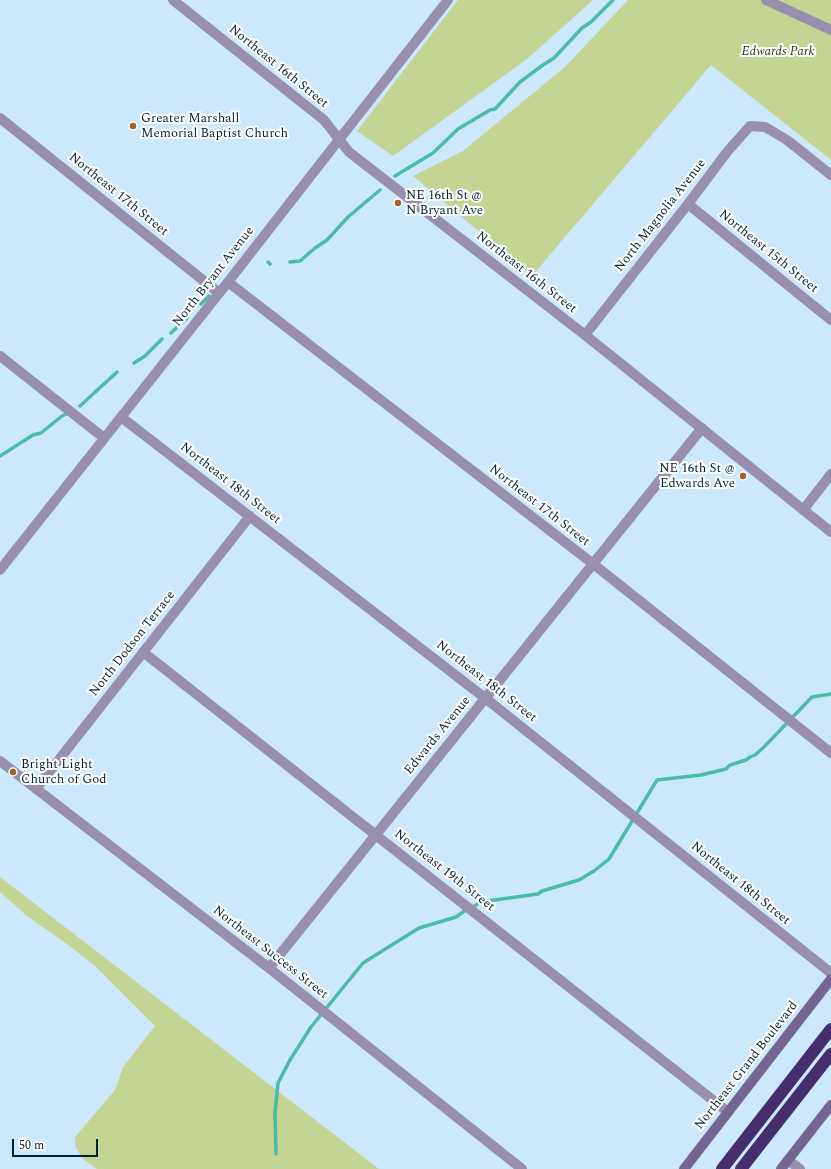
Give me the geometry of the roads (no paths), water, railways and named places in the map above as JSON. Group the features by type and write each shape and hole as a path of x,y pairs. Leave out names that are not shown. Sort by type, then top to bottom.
{"highway":[{"path":"722,1169 831,1029"},
{"path":"741,1169 831,1054"}],"main road":[{"name":"Northeast Grand Boulevard","path":"684,1169 831,979"},
{"path":"781,1169 831,1105"}],"street":[{"name":"Northeast 16th Street","path":"173,0 324,120 349,152 585,335 831,532"},
{"name":"North Bryant Avenue","path":"0,570 228,282 448,0"},
{"path":"766,0 831,30"},
{"name":"Northeast 17th Street","path":"0,118 219,293"},
{"name":"North Magnolia Avenue","path":"585,335 727,152 750,126 765,127 787,140 831,175"},
{"name":"Northeast 15th Street","path":"688,204 831,320"},
{"name":"Northeast 17th Street","path":"228,282 592,563 831,753"},
{"path":"0,356 104,438"},
{"name":"Northeast 18th Street","path":"121,417 485,698 831,973"},
{"name":"Edwards Avenue","path":"269,968 592,563 702,428"},
{"path":"804,509 831,474"},
{"name":"North Dodson Terrace","path":"36,789 250,516"},
{"name":"Northeast 19th Street","path":"143,652 728,1112"},
{"name":"Northeast Success Street","path":"0,761 269,968 522,1169"},
{"path":"788,1160 800,1169"}],"waterway":[{"path":"395,176 433,153 458,129 490,110 495,109 520,82 554,58 582,28 591,22 613,0"},
{"path":"290,262 300,261 327,240 348,217 380,190"},
{"path":"201,304 209,296"},
{"path":"171,333 187,318"},
{"path":"134,363 145,356 162,339"},
{"path":"80,406 117,372"},
{"path":"0,456 33,435 41,433 68,413"},
{"path":"276,1154 275,1113 278,1083 290,1060 311,1027 363,963 419,928 456,917 480,902 538,894 542,891 579,880 594,871 609,859 657,780 701,775 726,769 730,765 746,760 755,755 764,747 812,697 831,694"}],"place":[{"name":"Greater Marshall Memorial Baptist Church","path":"133,126"},
{"name":"NE 16th St @ N Bryant Ave","path":"398,203"},
{"name":"NE 16th St @ Edwards Ave","path":"743,476"},
{"name":"Bright Light Church of God","path":"13,772"}],"park label":[{"name":"Edwards Park","path":"778,52"}]}
